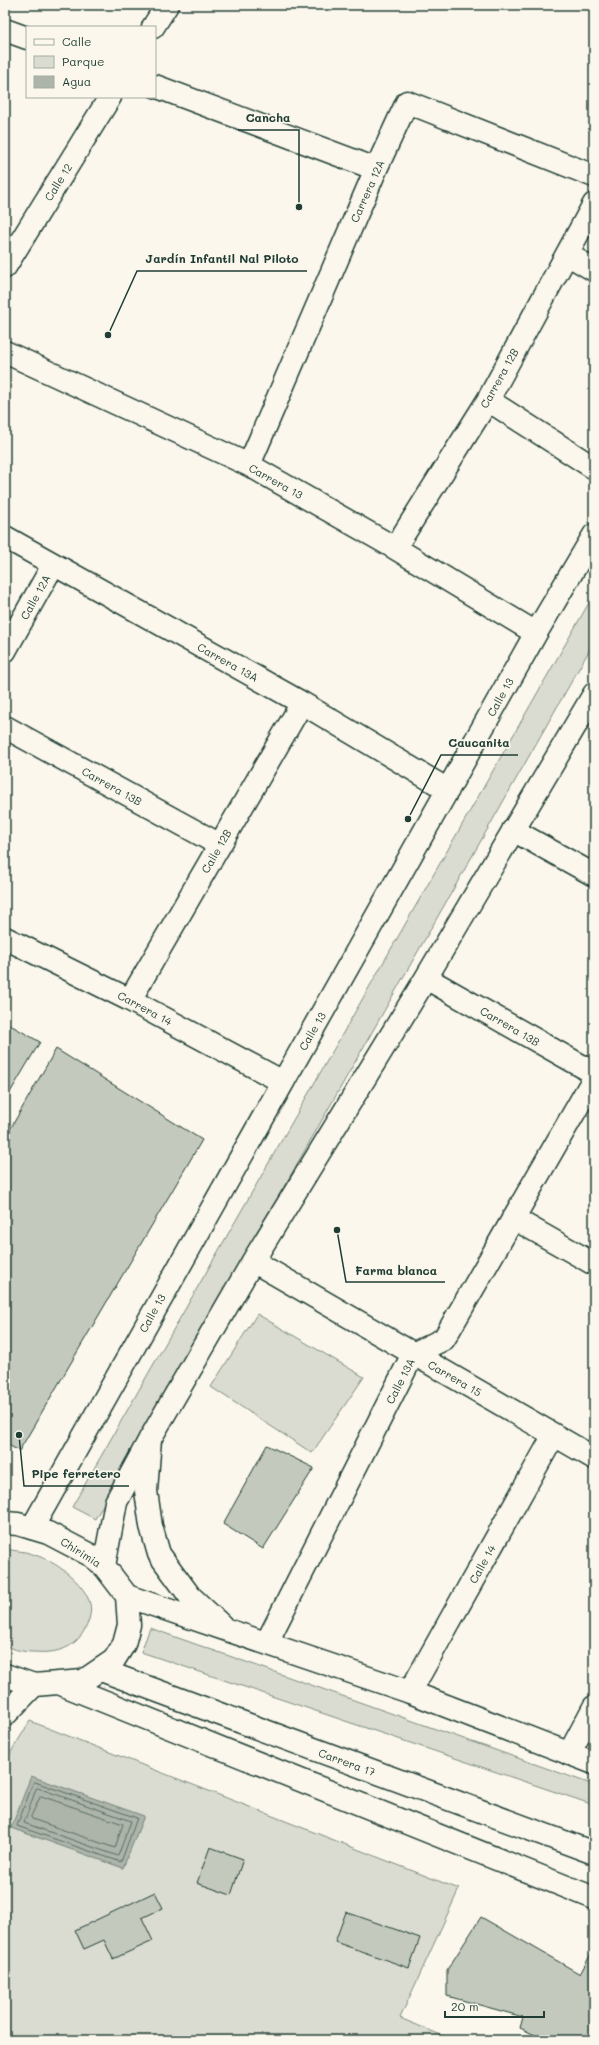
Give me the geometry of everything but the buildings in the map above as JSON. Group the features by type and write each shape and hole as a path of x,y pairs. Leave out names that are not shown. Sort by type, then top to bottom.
{"street":[{"path":"154,26 167,5"},
{"path":"5,30 26,38"},
{"path":"156,86 376,169"},
{"name":"Calle 12","path":"5,267 109,98"},
{"name":"Carrera 12A","path":"249,465 376,169 407,102 594,176"},
{"name":"Carrera 12B","path":"394,548 488,400 594,204"},
{"path":"567,254 594,270"},
{"name":"Carrera 13","path":"5,352 249,465 394,548 536,633"},
{"path":"488,400 594,468"},
{"name":"Calle 13","path":"32,1528 536,633 594,535"},
{"name":"Carrera 13A","path":"5,537 302,703 448,790"},
{"name":"Calle 12A","path":"5,651 53,565"},
{"path":"104,1566 116,1502 150,1439 253,1261 426,978 512,830 594,694"},
{"name":"Calle 12B","path":"130,1000 302,703"},
{"name":"Carrera 13B","path":"5,727 220,845"},
{"path":"512,830 594,875"},
{"name":"Carrera 14","path":"5,938 130,1000 283,1082"},
{"name":"Carrera 13B","path":"426,978 594,1073"},
{"name":"Calle 13A","path":"267,1642 413,1354 444,1339 594,1078"},
{"path":"513,1218 594,1264"},
{"name":"Carrera 15","path":"253,1261 594,1458"},
{"name":"Calle 14","path":"410,1692 554,1435"},
{"path":"150,1439 146,1491 151,1526 158,1554 189,1595 228,1631"},
{"name":"Chirimia","path":"5,1523 32,1528 48,1533 66,1541 92,1556 104,1566 128,1596"},
{"path":"5,1675 34,1685 61,1684 83,1681 101,1670 114,1660 124,1644 129,1625 128,1596 228,1631 267,1642 410,1692 594,1763"},
{"name":"Carrera 17","path":"101,1670 594,1853"},
{"path":"61,1684 594,1898"},
{"path":"5,1715 34,1685"},
{"path":"569,1754 594,1707"}],"green space":[{"path":"594,594 594,642 95,1519 72,1507"},
{"path":"257,1314 364,1377 312,1453 211,1387"},
{"path":"5,1549 32,1554 51,1562 76,1581 87,1596 91,1610 87,1625 78,1639 66,1648 51,1652 30,1652 5,1645"},
{"path":"150,1628 594,1785 594,1805 141,1652"},
{"path":"30,1721 459,1889 400,2018 453,2040 5,2040 5,1762"}],"water":[{"path":"31,1776 144,1816 123,1868 11,1828"}],"place":[{"name":"Cancha","path":"299,207"},
{"name":"Jardín Infantil Nal Piloto","path":"108,335"},
{"name":"Caucanita","path":"408,819"},
{"name":"Farma blanca","path":"337,1230"},
{"name":"Pipe ferretero","path":"19,1435"}]}
